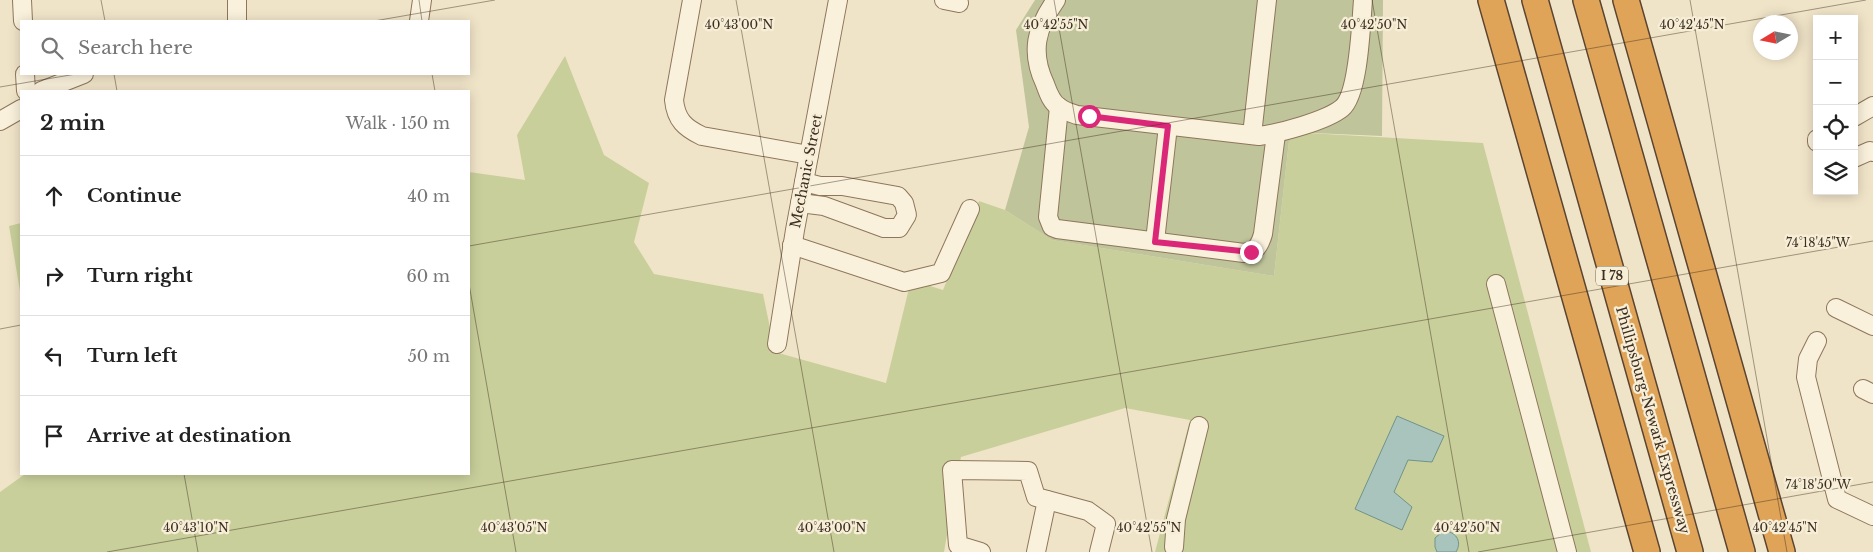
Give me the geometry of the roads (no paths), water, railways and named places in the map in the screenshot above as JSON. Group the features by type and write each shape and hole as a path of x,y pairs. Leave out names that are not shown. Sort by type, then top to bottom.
{"highway":[{"path":"1491,0 1647,552"},
{"name":"Phillipsburg-Newark Expressway","path":"1535,0 1690,552"},
{"path":"1586,0 1742,552"},
{"path":"1626,0 1782,552"}],"street":[{"path":"22,0 23,20"},
{"path":"237,0 237,20"},
{"path":"419,20 422,0"},
{"path":"692,0 674,100 675,111 679,120 689,130 702,136 809,155"},
{"name":"Mechanic Street","path":"777,344 792,245 838,0"},
{"path":"1056,0 1045,15 1035,50 1038,69 1052,100 1059,108 1077,115 1252,135 1276,134 1322,118 1343,107 1350,96 1356,69 1363,0"},
{"path":"1252,135 1267,0"},
{"path":"25,75 26,90"},
{"path":"44,90 81,75"},
{"path":"1858,115 1873,106"},
{"path":"1059,108 1048,217 1048,222 1052,227 1244,253 1257,249 1263,234 1276,134"},
{"path":"0,121 20,110"},
{"path":"1155,242 1168,126"},
{"path":"1858,156 1870,151 1873,152"},
{"path":"800,203 824,206 884,228 899,228 907,215 904,203 898,196 842,186 820,186 804,182"},
{"path":"792,245 904,282 941,273 970,208"},
{"path":"1496,284 1567,552"},
{"path":"1836,308 1873,326"},
{"path":"1817,341 1808,359 1806,377 1837,499 1873,516"},
{"path":"1174,547 1176,519 1199,426"},
{"path":"981,552 958,545 952,470 1028,470 1036,497 1088,511 1106,524 1099,552"},
{"path":"1036,552 1047,500"}],"water":[{"path":"1397,416 1444,436 1432,462 1408,460 1394,492 1412,507 1402,530 1355,509"},
{"path":"1446,531 1457,538 1459,545 1456,552 1437,552 1435,538"}]}
